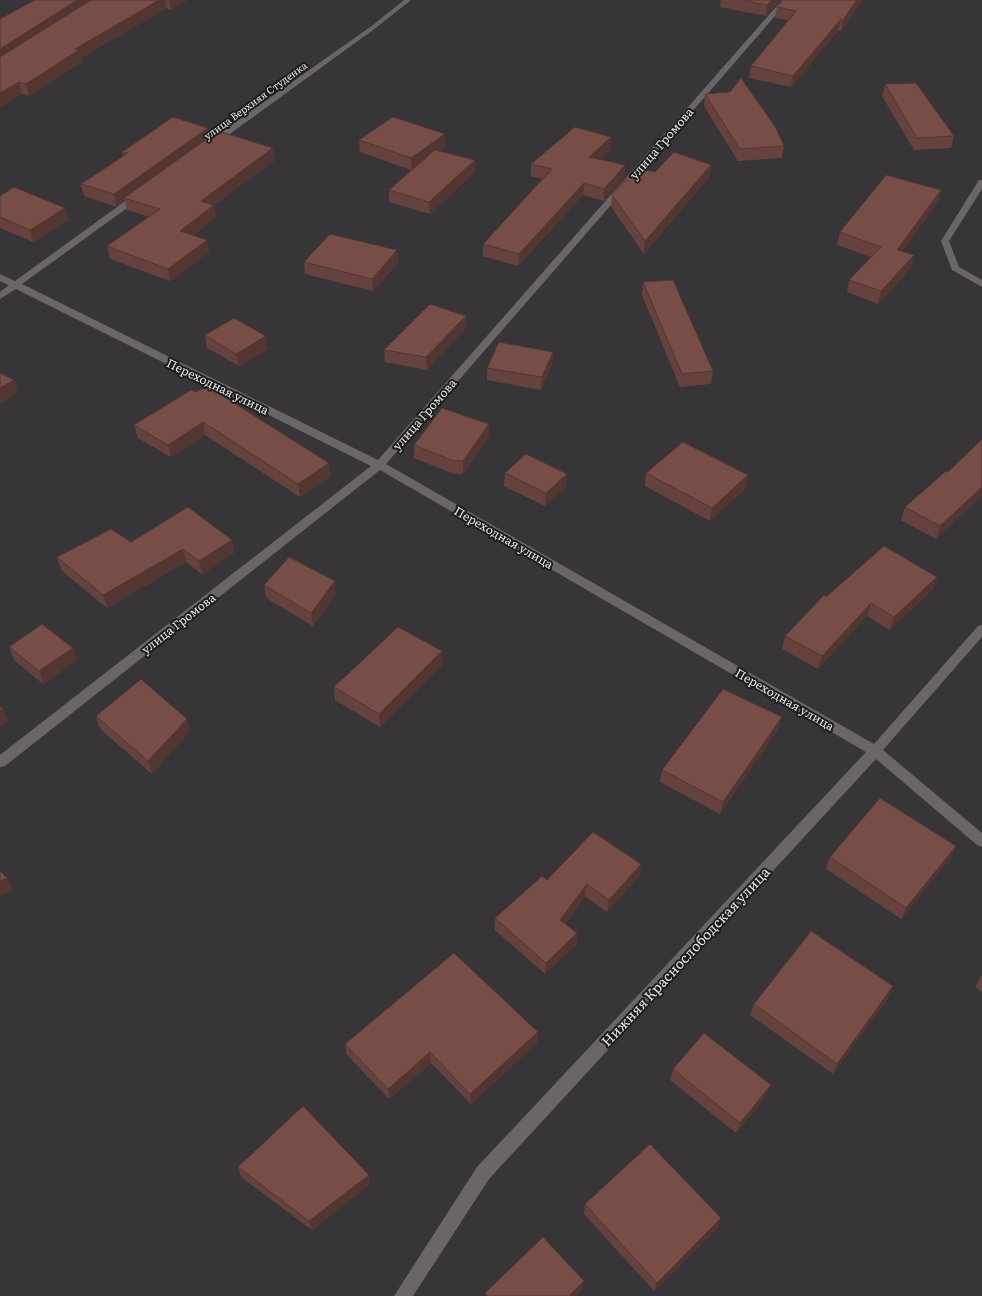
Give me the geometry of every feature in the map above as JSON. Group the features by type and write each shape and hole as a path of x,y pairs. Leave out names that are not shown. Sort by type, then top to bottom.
{"street":[{"name":"улица Верхняя Cтуденка","path":"208,146 368,31 408,0"},
{"name":"улица Громова","path":"0,762 379,465 786,0"},
{"path":"982,182 946,241 955,268 982,284"},
{"path":"0,296 143,193"},
{"name":"Переходная улица","path":"0,277 15,286 379,465 875,750 982,841"},
{"name":"Нижняя Краснослободская улица","path":"403,1296 483,1174 875,750 982,629"}],"building":[{"path":"35,0 77,0 0,49 0,19"},
{"path":"91,0 159,0 75,49 79,50 26,84 19,82 0,93 0,57"},
{"path":"742,0 772,0 767,5"},
{"path":"783,0 857,0 843,20 841,19 793,76 751,66 796,11 777,7"},
{"path":"741,78 776,128 784,146 740,149 705,94 730,92"},
{"path":"916,83 954,136 917,138 885,84"},
{"path":"173,117 208,128 114,194 81,184 128,153 122,152"},
{"path":"393,117 445,134 411,158 359,140"},
{"path":"575,127 611,137 589,157 625,165 604,189 584,183 519,254 483,244 552,169 531,164"},
{"path":"218,131 273,148 201,201 214,205 180,231 207,240 168,269 107,246 160,209 124,198"},
{"path":"435,150 475,160 429,202 389,190"},
{"path":"674,152 711,165 645,241 612,195 636,168 655,172"},
{"path":"886,175 941,190 897,250 914,255 881,291 849,280 881,247 840,232"},
{"path":"14,187 65,208 30,230 0,217 0,196"},
{"path":"330,234 397,250 372,279 304,262"},
{"path":"673,280 713,371 682,374 643,282"},
{"path":"430,304 466,316 426,357 384,350"},
{"path":"234,318 266,336 236,354 205,335"},
{"path":"499,342 553,352 542,377 487,368"},
{"path":"0,373 14,380 0,388"},
{"path":"207,386 329,463 298,484 203,422 168,445 134,425 191,390 196,392"},
{"path":"442,408 489,424 463,461 454,461 414,445"},
{"path":"982,439 982,487 940,526 905,507 946,471 948,472"},
{"path":"683,442 748,475 712,508 646,473"},
{"path":"526,454 567,474 546,493 505,473"},
{"path":"188,507 232,540 199,561 183,549 103,595 57,557 111,529 131,542"},
{"path":"884,546 937,577 894,617 871,603 822,656 785,636 824,595 826,597"},
{"path":"289,557 335,581 311,613 264,585"},
{"path":"42,624 73,648 39,671 9,647"},
{"path":"398,627 442,651 379,714 334,687"},
{"path":"141,679 187,719 148,761 96,716"},
{"path":"723,689 782,717 723,802 662,770"},
{"path":"880,798 956,846 906,908 830,857"},
{"path":"593,832 641,864 609,900 587,884 560,920 577,933 546,963 495,918 542,876 547,880"},
{"path":"0,871 7,878 0,881"},
{"path":"811,931 893,986 837,1064 754,1004"},
{"path":"454,953 538,1032 470,1094 430,1052 388,1089 345,1044"},
{"path":"704,1033 771,1085 740,1123 673,1069"},
{"path":"303,1106 369,1175 309,1221 238,1167"},
{"path":"650,1144 721,1218 657,1283 585,1204"},
{"path":"543,1237 584,1281 569,1296 487,1296 485,1293"}]}
